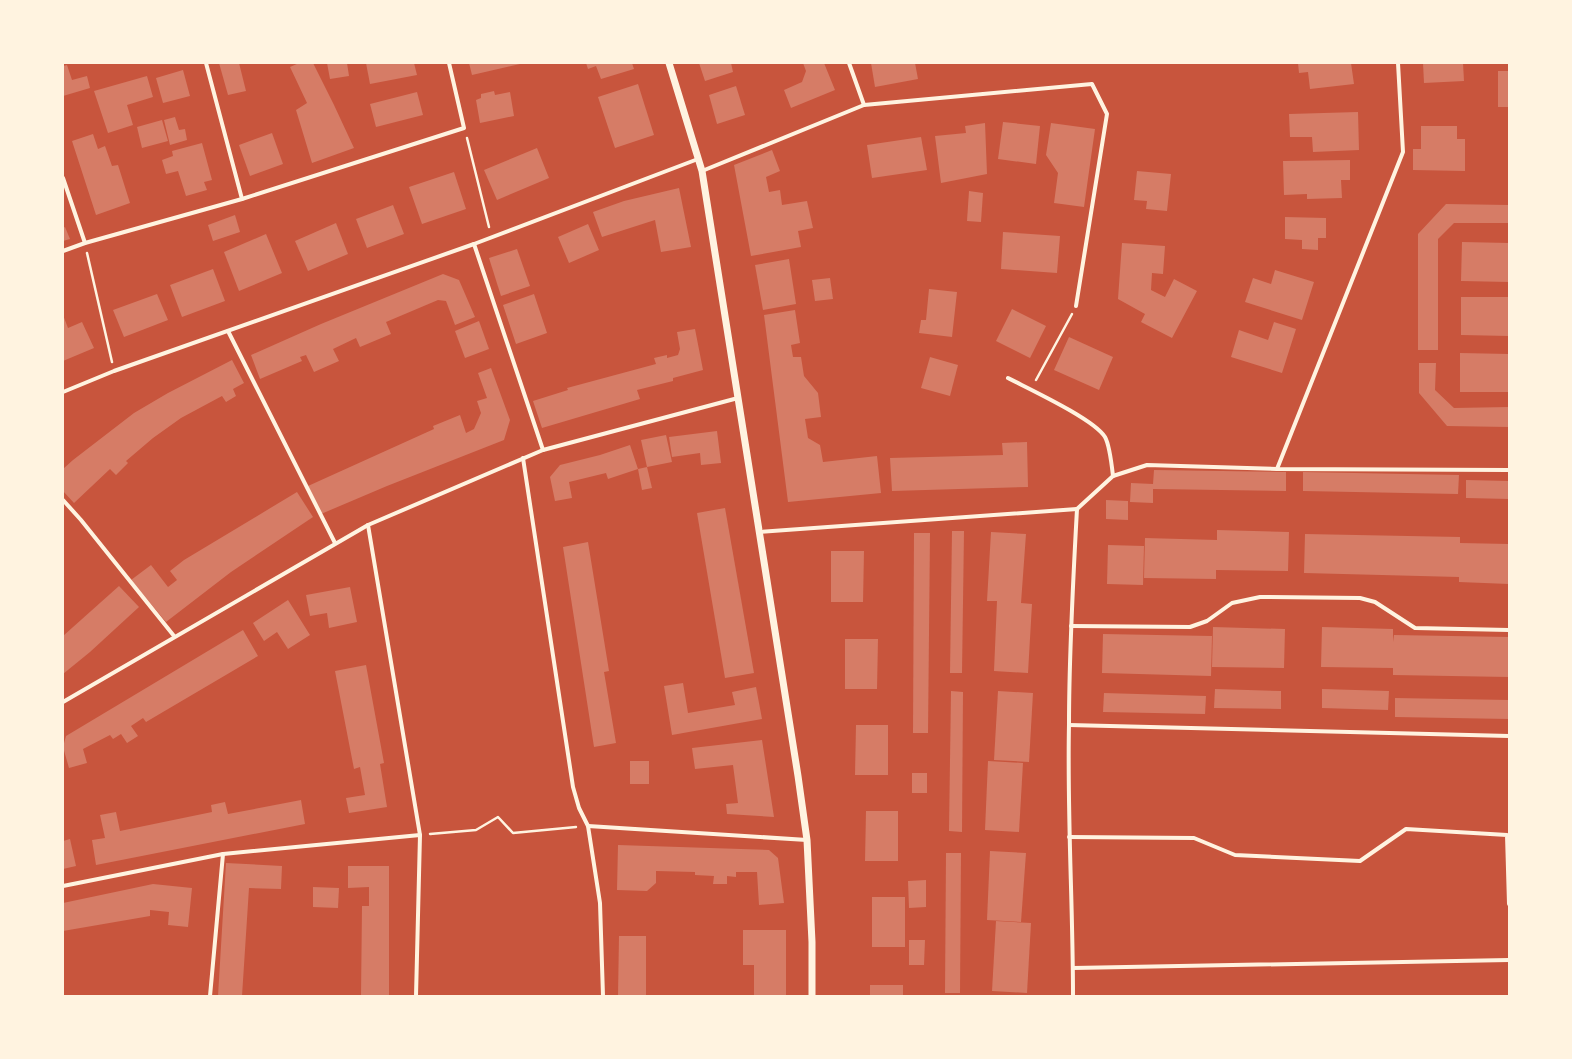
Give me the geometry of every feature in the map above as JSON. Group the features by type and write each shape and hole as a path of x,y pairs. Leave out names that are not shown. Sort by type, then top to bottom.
{"street":[{"path":"206,63 242,199"},
{"path":"63,251 85,243 242,199 464,128 449,63"},
{"path":"669,63 702,171 798,776 807,840 812,942 812,996"},
{"path":"849,63 864,105"},
{"path":"1277,469 1403,152 1398,63"},
{"path":"702,171 864,105 1092,84 1107,114 1076,306"},
{"path":"63,392 114,371 474,244 698,159"},
{"path":"63,178 85,243"},
{"path":"474,244 543,450"},
{"path":"228,331 335,543"},
{"path":"1008,378 1031,389 1094,425 1106,438 1113,476"},
{"path":"63,702 368,524 543,450 739,398"},
{"path":"523,458 573,787 579,808 588,826 600,903 603,996"},
{"path":"760,532 1077,509 1113,476 1147,465 1277,469 1509,470"},
{"path":"63,500 81,520 174,636"},
{"path":"1073,996 1068,725 1077,509"},
{"path":"368,524 420,835 416,996"},
{"path":"1071,626 1190,627 1207,622 1232,604 1260,597 1283,597 1360,598 1375,602 1414,628 1509,630"},
{"path":"1068,725 1509,736"},
{"path":"588,826 807,840"},
{"path":"1069,837 1194,838 1235,855 1360,860 1406,829 1507,835 1509,904"},
{"path":"63,886 223,854 420,835"},
{"path":"210,996 223,854"},
{"path":"1073,968 1509,960"}],"path":[{"path":"464,128 491,237"},
{"path":"85,243 114,371"},
{"path":"1031,389 1076,306"},
{"path":"420,835 476,830 498,817 513,833 588,826"}],"building":[{"path":"219,63 239,63 246,91 228,95"},
{"path":"299,63 313,63 354,148 312,163 296,110 307,103 290,67"},
{"path":"327,63 347,63 349,76 330,79"},
{"path":"366,63 414,63 417,75 370,84"},
{"path":"469,63 520,63 520,64 472,75"},
{"path":"586,63 632,63 634,69 601,79 596,66 588,69"},
{"path":"699,63 731,63 733,72 705,81"},
{"path":"803,63 824,63 835,90 791,108 784,90 802,82 806,71"},
{"path":"871,63 915,63 918,79 875,87"},
{"path":"1298,63 1351,63 1354,84 1310,89 1308,72 1299,73"},
{"path":"1423,63 1463,63 1464,81 1424,83"},
{"path":"67,65 72,80 87,76 90,88 63,96 63,66"},
{"path":"183,70 190,96 163,103 156,78"},
{"path":"1498,71 1509,71 1509,107 1498,107"},
{"path":"147,76 153,97 127,105 133,125 108,133 94,91"},
{"path":"638,84 654,135 615,148 598,97"},
{"path":"736,86 745,115 717,124 709,95"},
{"path":"494,91 495,95 510,92 514,116 480,123 476,100 481,98 481,94"},
{"path":"417,92 423,115 376,127 370,104"},
{"path":"1358,112 1359,150 1313,152 1312,137 1290,137 1289,114"},
{"path":"175,117 179,130 185,129 187,140 170,145 164,120"},
{"path":"162,120 168,141 142,148 137,127"},
{"path":"1003,122 1040,126 1036,164 998,159"},
{"path":"985,123 987,174 941,183 935,136 966,133 965,126"},
{"path":"1051,123 1095,129 1084,207 1054,203 1058,173 1046,155"},
{"path":"1421,126 1457,126 1457,139 1465,139 1465,171 1413,170 1413,149 1421,149"},
{"path":"272,133 283,164 250,176 239,145"},
{"path":"93,134 98,149 105,146 112,166 118,165 130,203 96,215 72,141"},
{"path":"921,137 927,170 872,178 867,145"},
{"path":"202,143 212,180 204,182 207,190 186,196 178,171 166,174 162,160 173,156 172,151"},
{"path":"537,148 549,178 497,200 484,170"},
{"path":"772,150 780,171 766,177 769,192 780,190 782,205 807,201 813,228 798,231 801,247 751,256 734,165"},
{"path":"1350,160 1350,180 1341,180 1342,198 1307,199 1307,194 1284,195 1283,161"},
{"path":"1137,171 1171,174 1167,211 1146,209 1147,201 1134,200"},
{"path":"454,172 466,209 422,224 409,187"},
{"path":"679,188 691,247 661,252 655,220 602,237 593,212 624,201"},
{"path":"969,191 983,193 981,222 967,221"},
{"path":"1446,204 1509,205 1509,223 1454,223 1438,239 1438,350 1418,350 1418,234"},
{"path":"393,205 404,234 367,248 356,219"},
{"path":"235,215 240,232 213,241 208,225"},
{"path":"1285,217 1326,218 1326,238 1318,238 1318,250 1302,249 1302,240 1285,239"},
{"path":"336,223 348,254 308,271 295,241"},
{"path":"588,224 599,250 569,263 558,237"},
{"path":"65,227 70,239 63,241 63,228"},
{"path":"1003,232 1060,236 1057,273 1001,269"},
{"path":"266,234 282,273 239,291 224,252"},
{"path":"1462,242 1509,243 1509,282 1461,281"},
{"path":"1122,243 1165,246 1163,274 1152,273 1151,290 1165,297 1174,279 1197,291 1172,338 1141,322 1145,314 1118,299"},
{"path":"517,249 530,286 501,296 489,258"},
{"path":"789,259 796,304 763,310 755,265"},
{"path":"213,269 225,301 182,317 170,285"},
{"path":"1275,270 1314,282 1302,320 1245,302 1253,278 1271,284"},
{"path":"443,274 459,280 475,317 455,325 446,301 438,300 386,322 391,334 360,347 356,338 333,349 339,361 314,372 306,355 300,357 302,361 260,379 251,355 321,324"},
{"path":"830,278 833,299 815,301 812,280"},
{"path":"929,289 957,292 952,337 919,333 921,320 926,320"},
{"path":"157,294 168,320 124,337 113,310"},
{"path":"534,294 547,333 516,344 503,305"},
{"path":"1461,297 1509,297 1509,336 1461,335"},
{"path":"1012,309 1046,326 1030,358 996,341"},
{"path":"795,310 800,343 791,345 793,357 801,357 804,376 818,393 821,417 805,419 808,438 820,445 823,462 877,456 881,493 788,502 764,315"},
{"path":"63,315 68,328 82,322 94,348 63,361"},
{"path":"479,321 489,349 465,358 455,331"},
{"path":"1274,322 1296,329 1282,373 1231,357 1239,330 1268,340"},
{"path":"695,329 703,370 673,378 673,381 637,390 640,399 542,428 533,401 568,390 567,388 656,364 654,358 667,355 667,358 678,355 680,349 677,332"},
{"path":"1069,337 1113,357 1099,390 1054,370"},
{"path":"1460,353 1509,354 1509,392 1460,392"},
{"path":"930,357 958,365 950,396 921,388"},
{"path":"232,360 244,383 233,389 236,396 226,402 222,396 181,418 153,438 126,461 128,463 116,475 110,469 74,503 63,491 63,469 73,460 134,413 168,393"},
{"path":"1419,363 1436,363 1435,390 1454,408 1509,407 1509,427 1447,426 1419,393"},
{"path":"491,368 510,420 504,440 387,486 321,514 308,486 434,429 433,426 460,415 466,433 474,429 481,413 477,401 487,398 478,373"},
{"path":"717,431 721,463 701,465 700,453 672,457 669,437"},
{"path":"666,435 672,462 647,467 641,440"},
{"path":"1027,442 1028,487 892,491 890,458 1003,455 1002,443"},
{"path":"630,445 638,469 608,479 606,473 569,482 572,498 555,501 550,477 560,465 600,455"},
{"path":"647,467 652,488 642,490 638,469"},
{"path":"1154,470 1286,472 1286,491 1153,489 1153,503 1130,502 1131,483 1153,484"},
{"path":"1303,472 1459,475 1458,494 1303,491"},
{"path":"1466,480 1509,481 1509,499 1466,498"},
{"path":"297,492 313,517 231,572 166,622 131,580 151,565 168,587 177,580 170,571 184,560"},
{"path":"1106,500 1128,501 1128,520 1106,519"},
{"path":"725,508 754,673 725,678 697,513"},
{"path":"1217,530 1289,532 1288,571 1216,570 1216,579 1144,578 1145,538 1217,540"},
{"path":"952,531 964,531 962,673 950,673"},
{"path":"991,532 1026,534 1021,603 1032,604 1028,673 994,671 997,601 987,601"},
{"path":"914,533 930,533 928,733 913,733"},
{"path":"1305,534 1460,537 1460,543 1509,544 1509,584 1459,582 1459,577 1304,573"},
{"path":"588,542 609,671 604,672 616,743 594,747 563,547"},
{"path":"1108,545 1144,546 1143,585 1107,584"},
{"path":"831,551 864,551 863,602 831,602"},
{"path":"119,586 139,607 90,652 63,674 63,636"},
{"path":"350,587 357,622 329,628 327,613 310,616 306,595"},
{"path":"288,600 310,635 288,649 277,632 264,641 253,623"},
{"path":"1213,627 1285,629 1284,668 1212,667"},
{"path":"1322,627 1393,629 1393,642 1394,635 1509,637 1509,677 1393,675 1393,668 1321,667"},
{"path":"243,630 258,656 146,722 143,718 131,726 138,736 127,743 121,734 113,739 110,735 83,749 87,763 69,768 63,747 66,736"},
{"path":"1103,634 1212,636 1211,676 1102,673"},
{"path":"845,639 878,639 877,689 845,689"},
{"path":"366,665 384,763 380,764 387,807 349,813 346,798 365,795 360,767 354,769 335,671"},
{"path":"683,683 688,713 735,705 732,692 756,687 762,719 672,735 664,686"},
{"path":"1215,689 1281,691 1281,709 1214,708"},
{"path":"1322,689 1389,691 1388,710 1322,708"},
{"path":"951,691 963,692 962,832 949,831"},
{"path":"998,691 1033,693 1029,762 994,760"},
{"path":"1104,693 1206,696 1205,714 1103,712"},
{"path":"1395,698 1509,700 1509,719 1395,717"},
{"path":"856,725 888,725 888,775 855,775"},
{"path":"762,740 774,817 727,814 726,804 738,803 733,765 695,769 692,748"},
{"path":"630,761 649,761 649,784 630,784"},
{"path":"988,761 1023,763 1019,832 985,830"},
{"path":"912,773 927,773 927,793 912,793"},
{"path":"301,800 305,824 96,865 92,840 105,838 100,815 116,812 120,831 212,812 211,805 225,802 228,814"},
{"path":"866,811 898,811 898,861 865,861"},
{"path":"70,839 76,866 63,869 63,841"},
{"path":"618,845 769,850 778,858 784,903 759,905 757,872 736,872 736,877 727,876 727,884 713,884 714,876 695,875 695,872 656,871 656,883 647,891 617,890"},
{"path":"990,851 1026,853 1021,922 987,920"},
{"path":"946,853 961,853 960,993 945,993"},
{"path":"226,863 282,866 281,889 249,888 242,996 218,996"},
{"path":"348,866 389,866 389,996 361,996 362,906 369,906 369,887 348,888"},
{"path":"926,880 926,907 909,908 908,881"},
{"path":"153,884 192,888 188,927 168,925 169,912 150,910 150,916 63,931 63,903"},
{"path":"313,887 339,888 338,908 313,907"},
{"path":"872,897 905,897 905,947 872,947"},
{"path":"996,921 1031,923 1027,993 992,991"},
{"path":"743,930 786,930 786,996 754,996 754,965 743,965"},
{"path":"619,936 646,936 646,996 618,996"},
{"path":"909,940 925,940 924,965 909,965"},
{"path":"870,985 903,985 903,996 870,996"}]}
